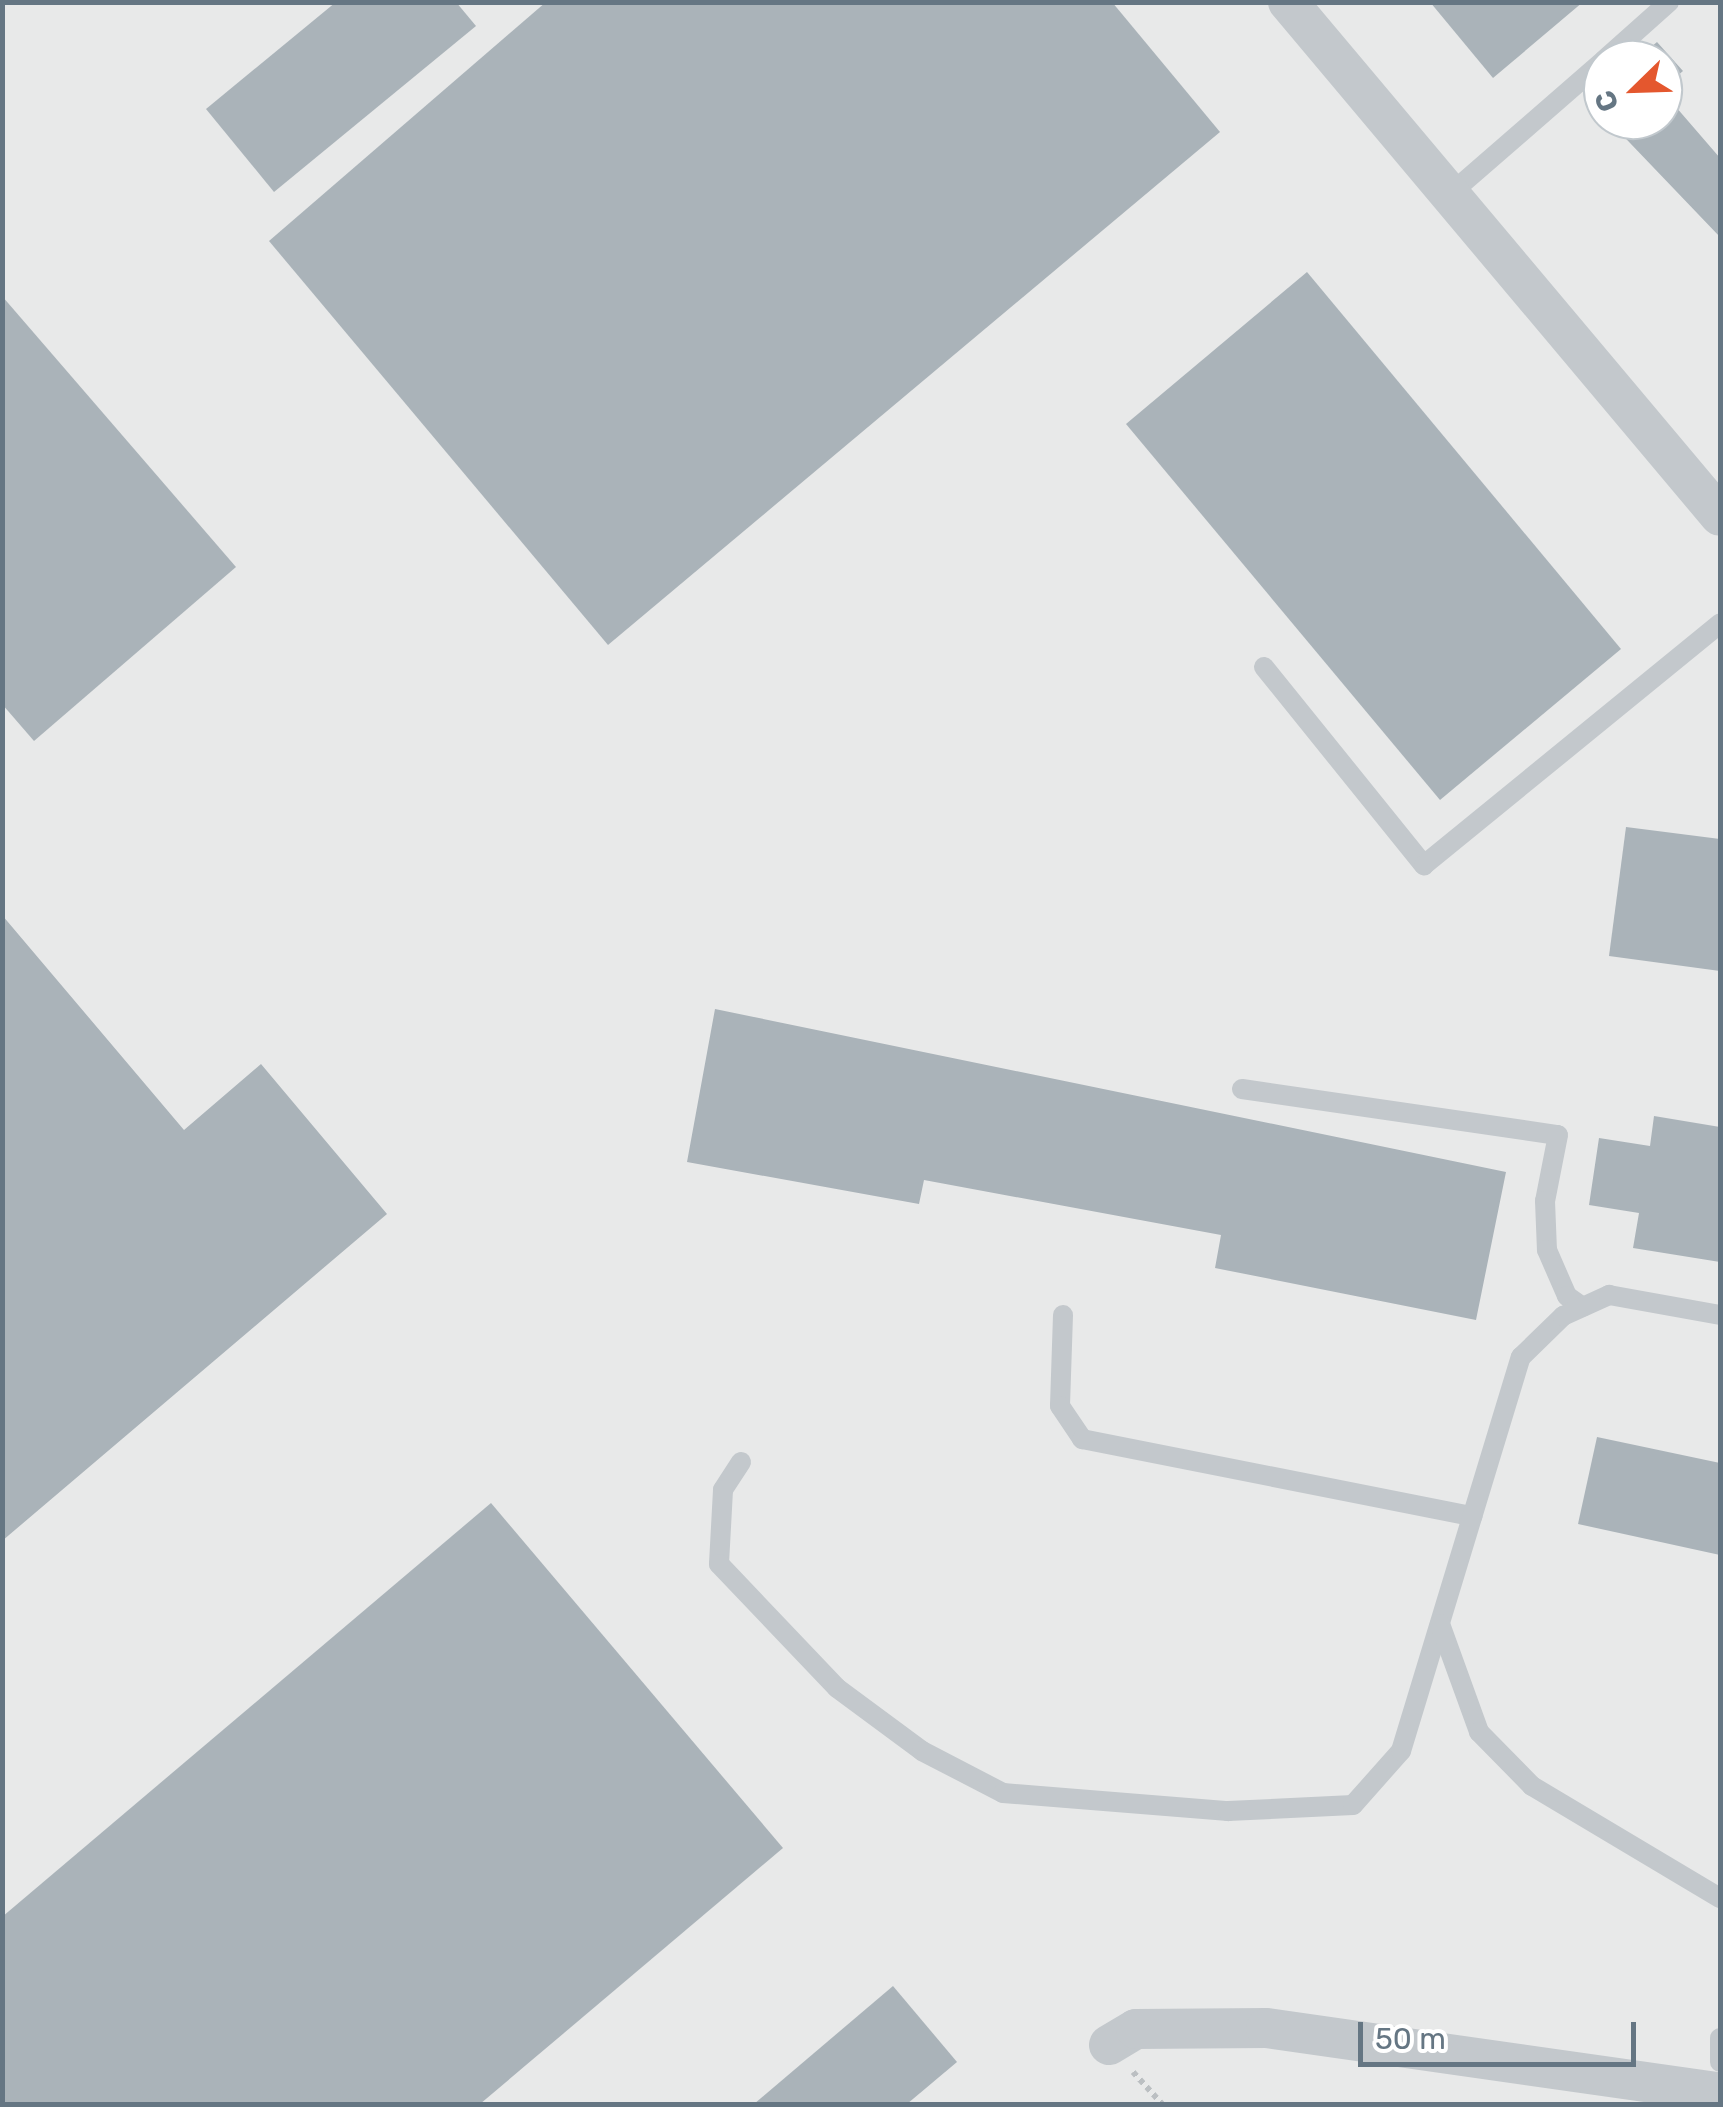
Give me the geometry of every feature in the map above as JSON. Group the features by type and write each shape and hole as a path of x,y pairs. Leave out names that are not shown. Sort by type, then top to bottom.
{"street":[{"path":"1288,2 1720,516"},
{"path":"1109,2045 1136,2029 1266,2028 1666,2095 1720,2093"}],"lane":[{"path":"1626,40 1670,2"},
{"path":"1450,194 1583,78"},
{"path":"1264,667 1424,865 1720,624"},
{"path":"1242,1088 1558,1135 1544,1200 1548,1250 1567,1296 1584,1307"},
{"path":"741,1462 723,1490 719,1564 837,1688 922,1751 1003,1793 1228,1811 1353,1805 1401,1751 1521,1357 1584,1307 1610,1295 1720,1314"},
{"path":"1063,1316 1060,1406 1082,1440 1472,1516"},
{"path":"1440,1624 1478,1732 1532,1786 1720,1898"},
{"path":"1720,2038 1720,2062"}],"shaded area":[{"path":"3,3 1720,3 1720,2104 3,2104"}],"building":[{"path":"336,2 456,2 476,26 274,192 206,109"},
{"path":"546,2 1112,2 1220,132 608,645 269,241"},
{"path":"1430,2 1583,2 1493,78"},
{"path":"1683,115 1720,158 1720,237 1627,140 1683,140"},
{"path":"1307,272 1621,649 1440,800 1126,424"},
{"path":"2,296 236,567 34,741 2,704"},
{"path":"1626,827 1720,839 1720,971 1609,956"},
{"path":"2,915 184,1130 261,1064 387,1214 2,1541"},
{"path":"715,1009 1506,1172 1476,1320 1215,1268 1221,1235 924,1180 919,1204 687,1162"},
{"path":"1654,1116 1720,1127 1720,1262 1633,1248 1639,1213 1589,1205 1599,1138 1650,1146"},
{"path":"1597,1437 1720,1463 1720,1555 1578,1524"},
{"path":"491,1503 783,1848 480,2104 2,2104 2,1917"},
{"path":"893,1986 957,2062 907,2104 754,2104"}]}
